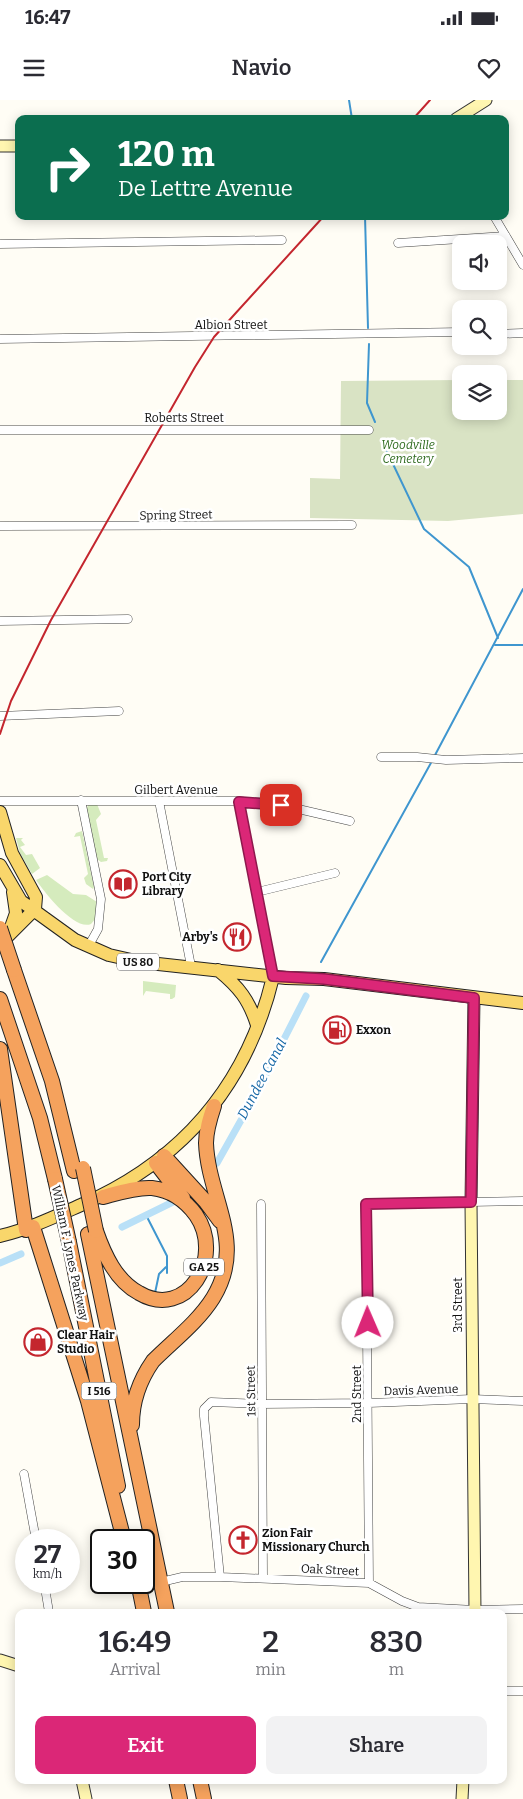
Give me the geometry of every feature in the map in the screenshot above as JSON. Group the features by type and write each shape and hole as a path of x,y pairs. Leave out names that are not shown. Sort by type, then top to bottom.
{"highway":[{"name":"William F. Lynes Parkway","path":"2,936 52,1081 78,1170 92,1233 132,1448"},
{"name":"William F. Lynes Parkway","path":"0,999 40,1118 55,1179 127,1529"},
{"path":"0,1049 25,1230 40,1256 88,1402 121,1529"},
{"path":"166,1609 132,1448 133,1408 140,1383 153,1361 200,1315 213,1298 227,1262 227,1235 207,1152 206,1136 214,1106"},
{"path":"160,1160 206,1202 227,1235"},
{"path":"160,1160 192,1210"},
{"name":"GA 25","path":"92,1233 112,1267 132,1289 152,1298 176,1297 193,1285 204,1268 206,1259 204,1230 192,1210 174,1194 150,1188 103,1196"},
{"path":"177,1784 180,1799"},
{"path":"201,1784 204,1799"}],"main road":[{"path":"0,812 12,853 36,897 35,910 2,936"},
{"name":"US 80","path":"0,865 11,887 21,901 67,935 88,947 130,960 273,976 324,979 523,1003"},
{"path":"2,936 16,913 11,887"},
{"path":"218,970 241,990 251,1007 257,1025"},
{"path":"103,1196 160,1160 214,1106 236,1070 257,1025 273,976"},
{"name":"GA 25","path":"0,1236 25,1230 103,1196"}],"street":[{"path":"462,115 486,100"},
{"path":"0,146 15,146"},
{"path":"496,220 505,235"},
{"path":"507,238 523,265"},
{"path":"0,244 282,240"},
{"path":"398,244 452,240"},
{"name":"Albion Street","path":"0,339 452,332"},
{"path":"507,333 523,332"},
{"name":"Roberts Street","path":"0,430 369,430"},
{"name":"Spring Street","path":"0,526 352,525"},
{"path":"0,621 128,619"},
{"path":"0,716 119,711"},
{"path":"382,757 417,757 446,760 523,758"},
{"name":"Gilbert Avenue","path":"0,800 239,802 281,805 350,821"},
{"path":"81,800 101,899 98,929 88,947"},
{"path":"159,801 191,966"},
{"path":"239,802 273,976"},
{"path":"257,892 335,873"},
{"name":"3rd Street","path":"474,998 471,1202 475,1609"},
{"path":"471,1202 523,1201"},
{"name":"2nd Street","path":"369,1583 366,1204 471,1202"},
{"name":"1st Street","path":"261,1204 263,1578"},
{"name":"Davis Avenue","path":"220,1577 204,1409 211,1402 261,1404 369,1403 472,1399 523,1401"},
{"path":"24,1474 34,1529"},
{"name":"Oak Street","path":"161,1582 182,1577 220,1577 369,1583 402,1602 418,1607 446,1609"},
{"path":"46,1594 48,1609"},
{"name":"Oak Street","path":"507,1610 523,1609"},
{"path":"0,1660 15,1665"},
{"path":"507,1691 523,1691"},
{"path":"83,1784 86,1799"},
{"path":"462,1799 463,1784"}],"green space":[{"name":"Woodville Cemetery","path":"452,380 452,420 507,420 507,380 523,380 523,514 448,521 310,518 310,478 340,479 341,381"},
{"path":"89,804 97,804 101,814 96,820 104,858 108,858 107,861 101,862 97,859 86,809"},
{"path":"82,831 93,889 86,884 84,878 88,874 80,836 74,837 76,833"},
{"path":"16,838 23,838 21,840 25,845 20,847 26,855 32,854 40,868 32,874 20,853"},
{"path":"47,875 73,894 86,895 97,902 96,918 91,924 84,925 77,922 69,917 53,901 36,880"},
{"path":"143,981 176,985 175,997 170,999 170,994 146,991 143,996"}],"waterway":[{"path":"349,100 351,115"},
{"path":"365,220 368,328"},
{"path":"369,344 367,403 375,422"},
{"path":"382,441 424,529 469,567 498,638"},
{"path":"434,757 523,589"},
{"path":"495,645 523,645"},
{"path":"321,962 432,761"},
{"name":"Dundee Canal","path":"217,1163 258,1090 306,996"},
{"name":"Dundee Canal","path":"122,1227 175,1201"},
{"path":"146,1215 167,1256 167,1273"},
{"name":"Dundee Canal","path":"0,1263 21,1254"},
{"path":"155,1293 159,1274 166,1267"}],"railway":[{"path":"417,115 430,100"},
{"path":"0,734 11,701 51,620 195,367 214,337 320,220"}],"place":[{"name":"Port City Library","path":"123,884"},
{"name":"Arby's","path":"237,937"},
{"name":"Exxon","path":"337,1030"},
{"name":"Clear Hair Studio","path":"38,1342"},
{"name":"Zion Fair Missionary Church","path":"243,1540"}],"route":[{"path":"281,805 239,802 273,976 324,979 474,998 471,1202 366,1204 368,1323"}]}
